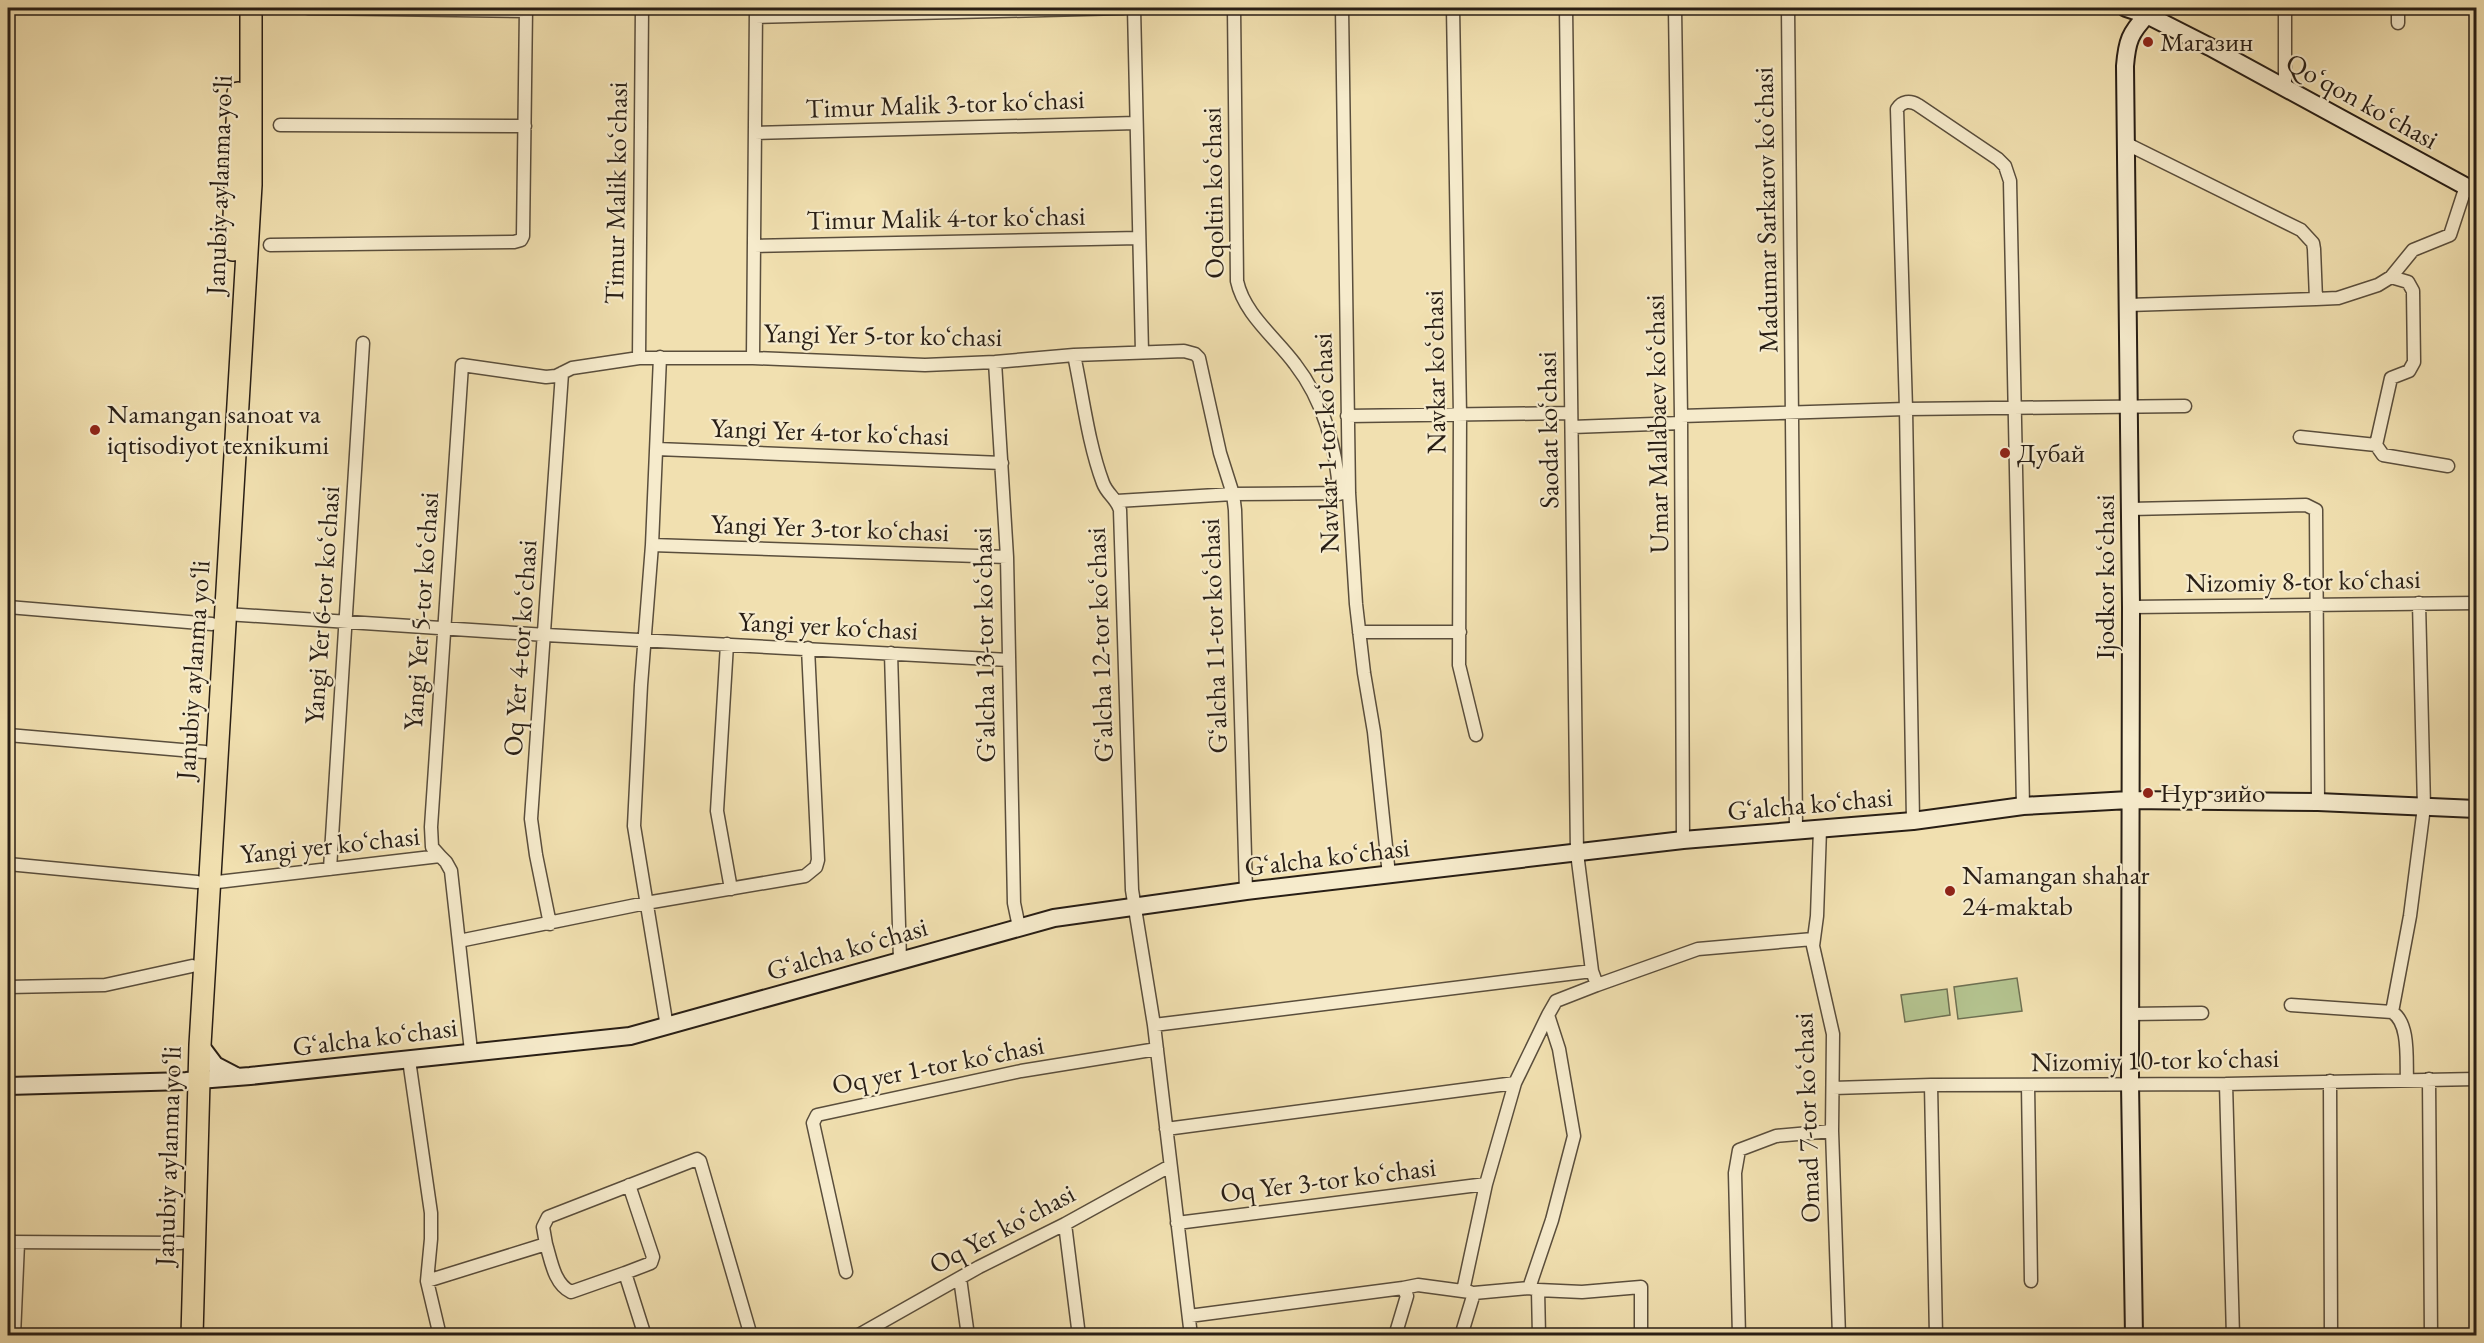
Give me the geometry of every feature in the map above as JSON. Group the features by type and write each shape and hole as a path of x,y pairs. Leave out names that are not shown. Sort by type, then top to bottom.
{"highway":[{"name":"Janubiy aylanma yoʻli","path":"192,1335 198,1107 193,1080 200,1045 205,752 219,619 239,57 237,8"},
{"name":"Janubiy aylanma yoʻli","path":"178,1335 181,1243 193,1080 192,966 203,882 219,619 251,185 251,8"}],"street":[{"path":"270,245 514,242 521,240 523,236 526,9 308,8"},
{"name":"Timur Malik koʻchasi","path":"639,358 642,8"},
{"path":"753,358 756,12 1123,8"},
{"path":"1134,8 1142,352"},
{"name":"Oqoltin koʻchasi","path":"1234,8 1237,281 1246,304 1301,372 1316,398 1344,493"},
{"name":"Navkar 1-tor koʻchasi","path":"1342,8 1347,416 1344,493 1359,632 1374,732 1389,875"},
{"name":"Navkar koʻchasi","path":"1453,8 1460,415 1459,665 1476,735"},
{"name":"Saodat koʻchasi","path":"1566,8 1577,853 1592,971 1597,985"},
{"name":"Umar Mallabaev koʻchasi","path":"1676,8 1683,840"},
{"name":"Madumar Sarkarov koʻchasi","path":"1788,8 1796,831"},
{"name":"Qoʻqon koʻchasi","path":"2126,8 2150,11 2285,88 2471,189"},
{"path":"2285,8 2285,88"},
{"path":"2398,8 2398,23"},
{"name":"Ijodkor koʻchasi","path":"2134,1335 2130,1084 2129,800 2132,773 2126,48 2131,32 2150,11"},
{"path":"1913,821 1906,409 1897,109 1902,103 1908,101 1918,105 1998,159 2009,174 2023,806"},
{"name":"Timur Malik 3-tor koʻchasi","path":"755,133 1136,123"},
{"path":"280,125 525,126"},
{"path":"2125,143 2301,230 2313,243 2316,299"},
{"path":"2128,305 2338,298 2378,285 2391,278 2413,250 2450,235 2471,189"},
{"name":"Timur Malik 4-tor koʻchasi","path":"754,246 1139,238"},
{"path":"2391,278 2408,282 2413,291 2414,362 2409,371 2391,378 2376,445 2383,455 2448,466"},
{"name":"Yangi Yer 6-tor koʻchasi","path":"330,869 363,343"},
{"name":"Yangi Yer 5-tor koʻchasi","path":"660,357 753,358 925,365 1074,355 1184,351 1195,354 1199,358 1220,453 1233,494"},
{"name":"Gʻalcha 12-tor koʻchasi","path":"1074,355 1100,472 1107,492 1117,501 1121,520 1126,739 1134,906"},
{"path":"562,373 572,368 660,357 652,545 634,826 667,1027"},
{"name":"Gʻalcha 13-tor koʻchasi","path":"995,362 1007,556 1014,903 1019,927"},
{"name":"Yangi Yer 5-tor koʻchasi","path":"440,856 432,847 432,827 462,365 546,377 562,373"},
{"name":"Oq Yer 4-tor koʻchasi","path":"550,924 531,819 546,635 562,373"},
{"path":"1572,428 1793,412 2185,406"},
{"path":"1347,416 1571,413"},
{"path":"2300,437 2376,445"},
{"name":"Yangi Yer 4-tor koʻchasi","path":"657,449 1002,464"},
{"path":"1233,494 1344,493"},
{"name":"Gʻalcha 11-tor koʻchasi","path":"1117,501 1233,494 1246,891"},
{"path":"2130,509 2306,505 2314,507 2317,512 2318,802"},
{"name":"Yangi Yer 3-tor koʻchasi","path":"652,545 1007,556"},
{"path":"2392,1012 2410,916 2424,807 2419,603"},
{"name":"Nizomiy 8-tor koʻchasi","path":"2131,607 2476,603"},
{"name":"Yangi yer koʻchasi","path":"8,607 219,619 444,627 546,635 1008,660"},
{"path":"1359,632 1460,632"},
{"path":"727,644 717,812 731,889"},
{"path":"459,941 646,903 805,876 816,867 808,648"},
{"path":"891,653 900,960"},
{"path":"8,735 205,752"},
{"name":"Gʻalcha koʻchasi","path":"8,1086 239,1077 630,1036 1054,918 1246,891 1683,840 1913,821 2023,806 2129,800 2318,802 2476,809"},
{"name":"Omad 7-tor koʻchasi","path":"1821,829 1817,916 1813,939 1814,959 1826,997 1833,1034 1832,1131 1839,1335"},
{"name":"Yangi yer koʻchasi","path":"8,864 203,882 440,856 451,871 471,1051"},
{"path":"1134,906 1154,1025 1191,1335"},
{"path":"1461,1335 1486,1184 1515,1083 1557,1001 1698,949 1813,939"},
{"path":"8,987 105,985 192,966"},
{"path":"1154,1025 1592,971"},
{"path":"2291,1005 2392,1012 2400,1018 2403,1028 2408,1079"},
{"path":"2130,1014 2202,1013"},
{"path":"1539,1335 1534,1289 1574,1136 1559,1049 1548,1015"},
{"path":"200,1045 215,1065 239,1077"},
{"name":"Oq yer 1-tor koʻchasi","path":"846,1272 813,1123 817,1115 1021,1071 1157,1049"},
{"path":"409,1060 431,1213 427,1281 440,1335"},
{"path":"198,1107 213,1091 239,1077"},
{"path":"2429,1079 2431,1335"},
{"name":"Nizomiy 10-tor koʻchasi","path":"1833,1088 2476,1079"},
{"path":"2330,1081 2331,1335"},
{"path":"1166,1129 1515,1083"},
{"path":"2226,1084 2233,1335"},
{"path":"1931,1085 1936,1335"},
{"path":"2028,1085 2031,1281"},
{"path":"1739,1335 1735,1173 1739,1150 1776,1136 1832,1131"},
{"path":"628,1185 653,1257 651,1263 571,1292 559,1282 546,1244 543,1227 548,1217 628,1185 699,1160 751,1335"},
{"name":"Oq Yer koʻchasi","path":"860,1335 960,1278 1170,1166"},
{"name":"Oq Yer 3-tor koʻchasi","path":"1177,1223 1486,1184"},
{"path":"1065,1224 1079,1335"},
{"path":"14,1335 13,1243 181,1243"},
{"path":"427,1281 546,1244"},
{"path":"625,1273 645,1335"},
{"path":"960,1278 968,1335"},
{"path":"1189,1316 1418,1285 1469,1292 1534,1289 1582,1292 1641,1287 1641,1335"},
{"path":"1395,1335 1407,1296 1403,1288"}],"green space":[{"path":"2017,978 2022,1011 1958,1019 1954,987"},
{"path":"1947,989 1950,1015 1905,1022 1901,995"}],"place":[{"name":"Магазин","path":"2148,42"},
{"name":"Namangan sanoat va iqtisodiyot texnikumi","path":"95,430"},
{"name":"Дубай","path":"2005,453"},
{"name":"Нур зийо","path":"2148,793"},
{"name":"Namangan shahar 24-maktab","path":"1950,891"}]}
